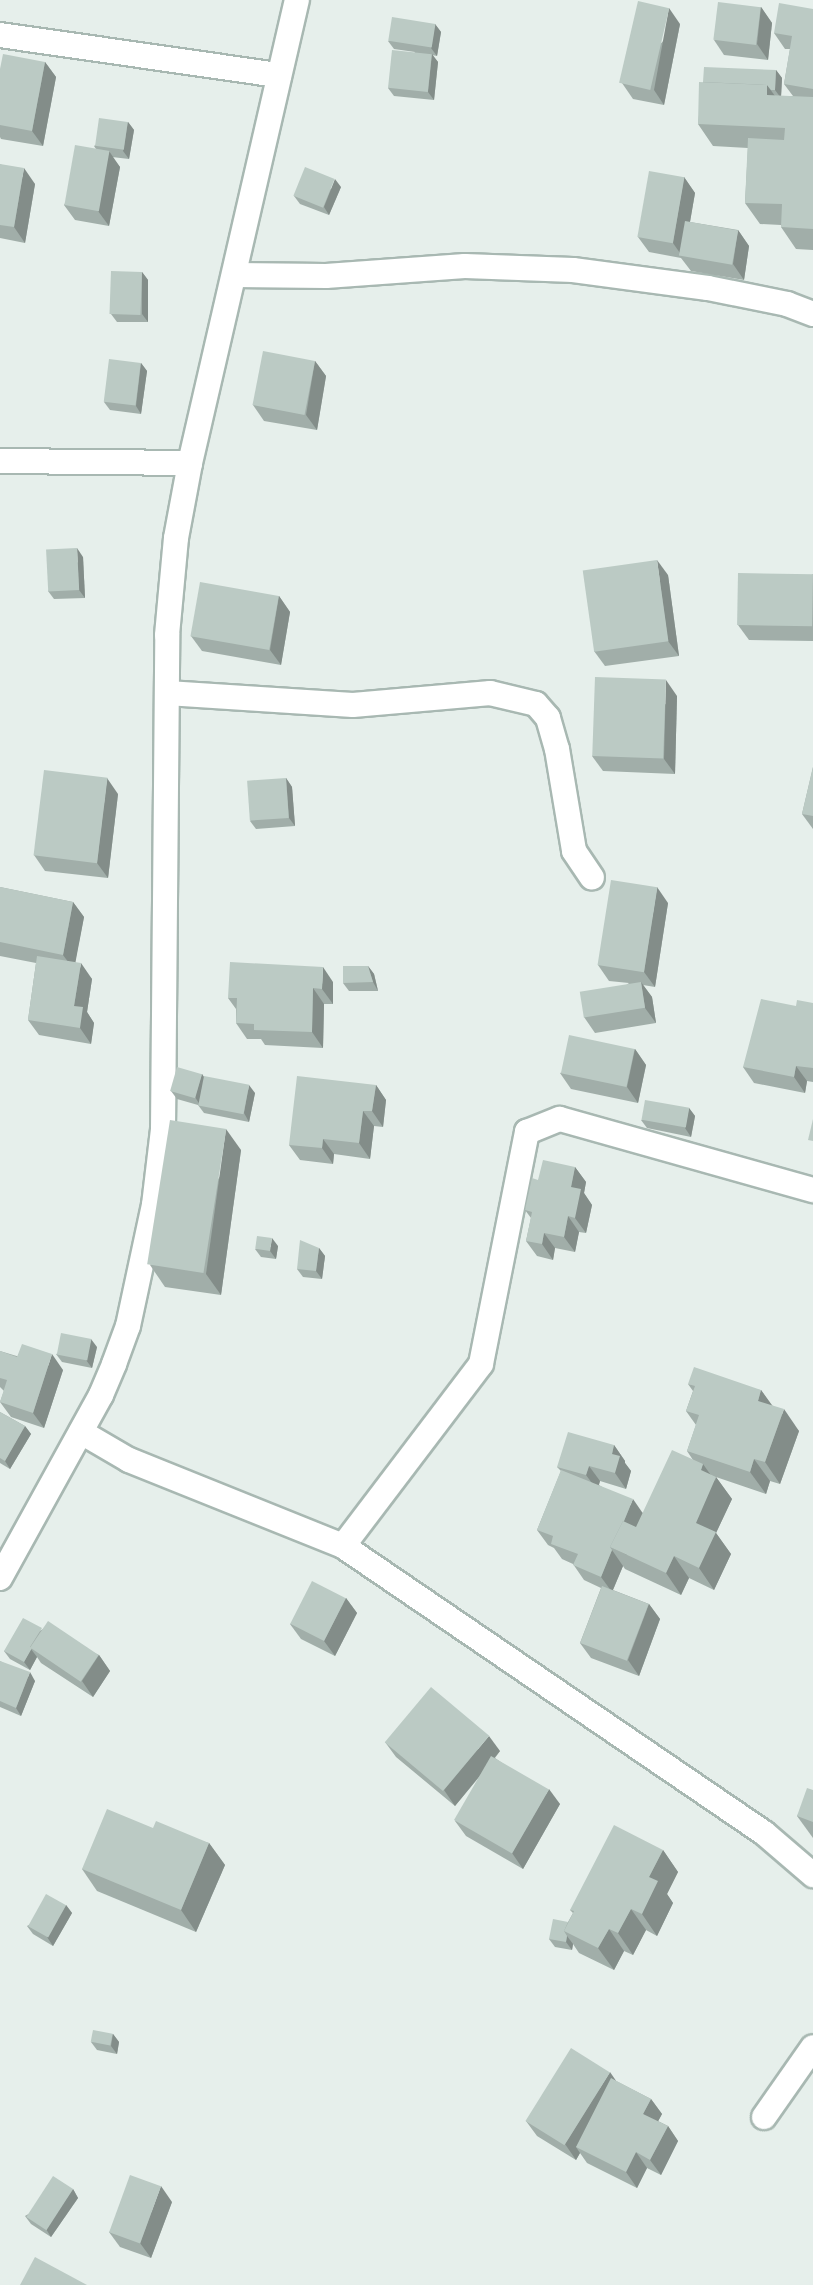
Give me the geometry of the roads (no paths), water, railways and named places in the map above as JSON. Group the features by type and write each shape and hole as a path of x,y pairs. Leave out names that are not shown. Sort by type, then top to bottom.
{"street":[{"path":"0,1578 101,1395 128,1326 154,1205 163,1130 167,693 176,538 190,463 297,0"},
{"path":"0,35 279,75"},
{"path":"235,275 326,276 465,266 573,270 708,288 787,304 813,314"},
{"path":"0,461 190,463"},
{"path":"167,693 353,705 490,693 536,704 548,718 557,749 574,851 592,878"},
{"path":"343,1546 481,1364 527,1132 560,1119 813,1190"},
{"path":"81,1432 129,1460 343,1546 764,1833 813,1875"},
{"path":"764,2117 813,2047"}]}
